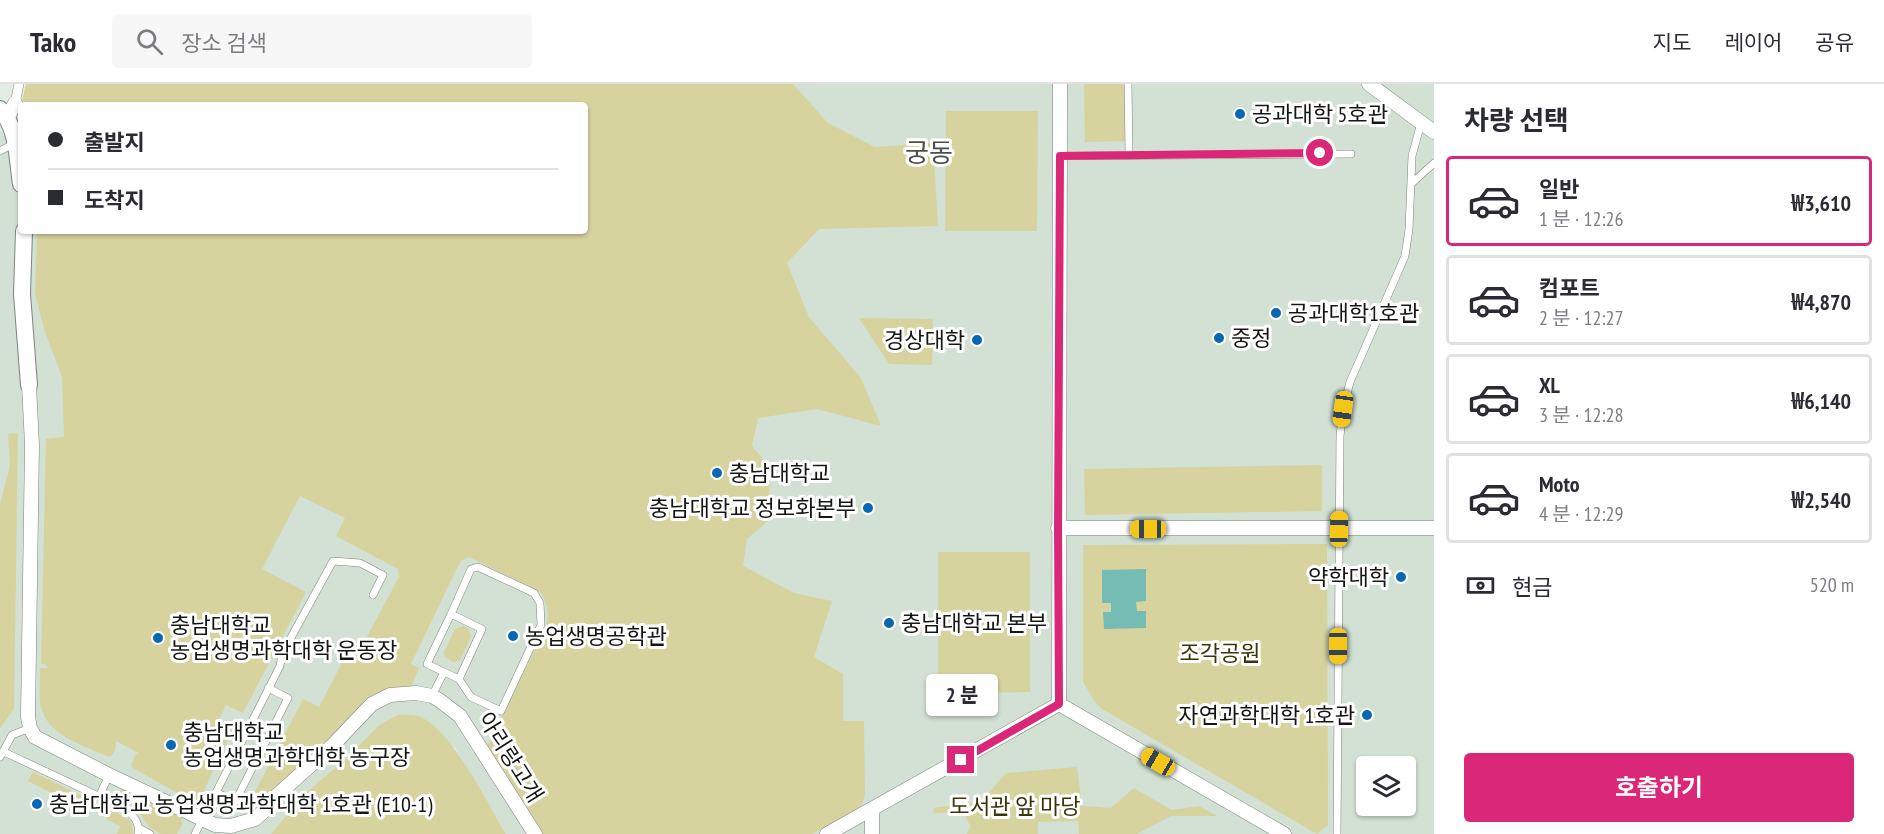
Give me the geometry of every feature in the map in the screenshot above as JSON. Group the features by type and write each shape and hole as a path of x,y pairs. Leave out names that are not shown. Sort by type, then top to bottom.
{"street":[{"path":"18,176 7,147 12,127 8,110 19,84"},
{"path":"1059,704 1060,84"},
{"path":"1369,84 1434,132"},
{"path":"24,234 22,294 32,445 28,714 30,728 35,737 40,740 202,819"},
{"path":"1058,528 1434,528"},
{"name":"아리랑고개","path":"202,819 215,825 231,826 249,821 265,810 273,799 332,746 372,704 390,695 416,693 432,696 460,716 535,834"},
{"path":"827,834 1059,704"},
{"path":"1059,704 1284,834"},
{"path":"872,810 872,834"}],"lane":[{"path":"1128,84 1129,155"},
{"path":"1337,834 1340,430 1346,395 1405,256 1409,237 1412,156 1421,123"},
{"path":"1060,156 1351,154"},
{"path":"1411,184 1434,163"},
{"path":"195,834 280,666 282,654 333,561 360,563 383,575 373,595"},
{"path":"478,567 534,593 540,603 541,625 501,711 471,697 459,679 444,672 427,664 471,569 478,567"},
{"path":"451,614 483,629 459,679"},
{"path":"432,696 444,672"},
{"path":"216,792 235,802 288,698 268,688"},
{"path":"30,728 12,735 2,754 126,809 136,818 139,831 150,834"},
{"path":"99,797 109,775"}],"shaded area":[{"name":"충남대학교","path":"122,84 1434,84 1434,834 506,834 455,748 378,726 345,760 304,794 271,834 0,834 0,130 9,140 18,140 18,234 588,234 588,102 519,102"}],"green space":[{"path":"26,84 793,84 828,123 875,147 933,143 938,226 819,229 787,263 809,317 861,378 881,426 817,409 758,418 752,446 768,465 771,518 747,539 743,566 794,593 832,601 814,657 843,674 843,721 864,721 865,794 862,805 812,834 541,834 487,747 545,629 548,615 545,601 540,592 469,557 462,560 457,568 411,664 419,668 411,687 395,689 372,698 320,749 264,797 255,792 303,699 319,707 343,661 347,662 357,642 363,644 399,577 398,569 336,536 345,518 300,496 262,569 306,592 243,713 226,705 219,719 234,726 200,799 193,802 133,768 131,766 135,755 139,753 116,741 115,750 109,757 61,734 46,719 40,695 40,668 48,668 45,664 41,664 46,439 64,437 62,377 45,332 35,294 37,234 588,234 588,102 22,102"},
{"path":"1084,84 1132,84 1132,141 1085,142"},
{"path":"946,111 1038,111 1037,231 945,231"},
{"path":"859,318 933,319 932,365 889,364"},
{"path":"18,433 14,709 0,728 0,504 10,466 8,434"},
{"path":"1322,465 1322,511 1085,515 1084,469"},
{"name":"조각공원","path":"1327,544 1328,825 1317,834 1102,709 1095,702 1083,682 1083,545"},
{"path":"938,552 1030,552 1030,692 938,693"},
{"path":"463,626 468,628 471,637 460,660 453,662 445,657 444,652 455,629"},
{"path":"398,715 421,717 445,737 457,752 506,834 271,834 304,794 345,760 378,726"},
{"name":"도서관 앞 마당","path":"1077,767 1082,806 1111,808 1134,788 1172,810 1199,806 1217,816 1171,816 1137,834 1079,834 1078,821 1038,822 1038,834 967,834 970,826 964,812 933,813 934,808 981,802 1006,773"},
{"path":"33,772 82,796 77,806 28,781"},
{"path":"126,789 182,818 183,823 177,834 161,834 150,828 137,809 120,794 121,790"},
{"path":"111,809 131,821 133,834 117,834 120,826 106,819"}],"water":[{"path":"1146,569 1146,601 1136,602 1137,611 1146,611 1146,628 1104,629 1103,612 1111,612 1111,603 1102,603 1102,570"}],"place":[{"name":"공과대학 5호관","path":"1240,114"},
{"name":"공과대학1호관","path":"1276,313"},
{"name":"중정","path":"1219,338"},
{"name":"경상대학","path":"977,340"},
{"name":"충남대학교","path":"717,473"},
{"name":"충남대학교 정보화본부","path":"868,508"},
{"name":"약학대학","path":"1401,577"},
{"name":"충남대학교 본부","path":"889,623"},
{"name":"농업생명공학관","path":"513,636"},
{"name":"충남대학교 농업생명과학대학 운동장","path":"158,638"},
{"name":"자연과학대학 1호관","path":"1367,715"},
{"name":"충남대학교 농업생명과학대학 농구장","path":"171,745"},
{"name":"충남대학교 농업생명과학대학 1호관 (E10-1)","path":"37,804"}],"district":[{"name":"궁동","path":"929,152"}],"route":[{"path":"961,760 1059,704 1060,156 1320,153"}]}
